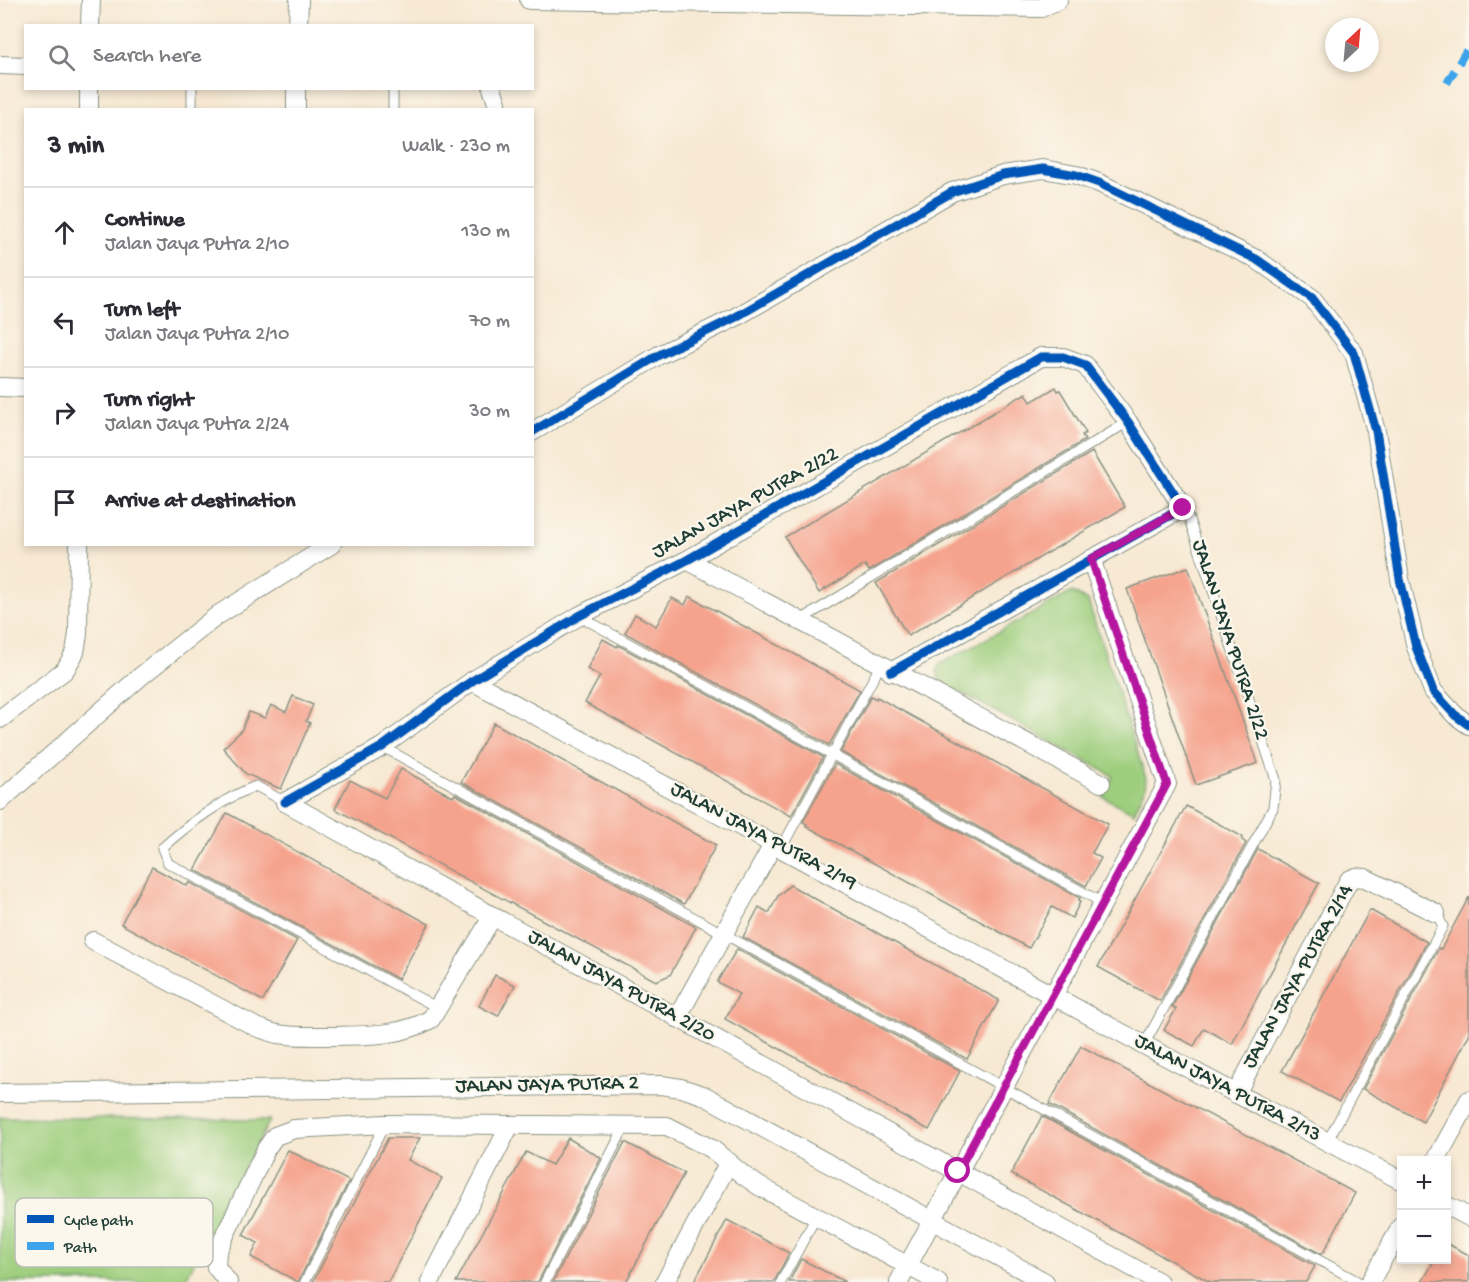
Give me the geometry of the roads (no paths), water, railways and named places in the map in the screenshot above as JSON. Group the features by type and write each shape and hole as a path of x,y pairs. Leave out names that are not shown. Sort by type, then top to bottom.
{"street":[{"path":"90,24 91,0"},
{"path":"298,24 299,0"},
{"path":"529,0 964,3 1041,8 1058,0"},
{"path":"0,65 24,66"},
{"path":"89,90 89,108"},
{"path":"296,90 296,108"},
{"path":"493,90 497,108"},
{"path":"534,431 659,355 734,318 951,192 1003,175 1043,170 1076,175 1099,183 1256,259 1280,274 1312,298 1354,353 1376,431 1400,579 1416,647 1433,691 1455,715 1469,725"},
{"name":"JALAN JAYA PUTRA 2/22","path":"285,802 382,747 472,681 579,616 687,560 1041,357 1063,357 1085,365 1128,422 1183,508"},
{"path":"0,387 24,388"},
{"path":"886,669 1183,508"},
{"path":"0,719 65,670 75,652 78,634 80,546"},
{"path":"0,801 141,676 218,615 329,546"},
{"path":"899,1282 1167,784 1091,559"},
{"path":"687,560 1101,783"},
{"name":"JALAN JAYA PUTRA 2/19","path":"472,681 1054,995"},
{"name":"JALAN JAYA PUTRA 2/20","path":"285,802 1159,1282"},
{"path":"677,1018 778,845"},
{"name":"JALAN JAYA PUTRA 2/14","path":"1236,1094 1349,880 1356,877 1365,878 1436,913"},
{"path":"93,941 256,1027 277,1034 347,1035 398,1032 431,1018 493,916"},
{"name":"JALAN JAYA PUTRA 2/13","path":"1054,995 1397,1179"},
{"name":"JALAN JAYA PUTRA 2","path":"0,1093 661,1085 681,1088 703,1095 1046,1282"},
{"path":"1439,1156 1469,1100"},
{"path":"228,1282 216,1266 217,1252 266,1149 275,1136 294,1129 385,1124 667,1126 712,1149 759,1186 938,1282"},
{"path":"430,1282 510,1125"},
{"path":"665,1282 729,1162"},
{"path":"1451,1208 1469,1217"},
{"path":"1370,1282 1397,1232"}],"lane":[{"path":"192,90 192,108"},
{"path":"393,90 393,108"},
{"path":"799,621 1128,422"},
{"name":"JALAN JAYA PUTRA 2/22","path":"1144,1045 1273,808 1276,780 1183,508"},
{"path":"579,616 1103,903"},
{"path":"778,845 886,669"},
{"path":"382,747 1359,1282"},
{"path":"285,802 256,786 237,793 173,838 162,849 168,863 438,1008"},
{"path":"1327,1142 1443,926 1436,913"},
{"path":"305,1282 385,1124"},
{"path":"545,1282 625,1126"},
{"path":"781,1282 816,1217"}]}
